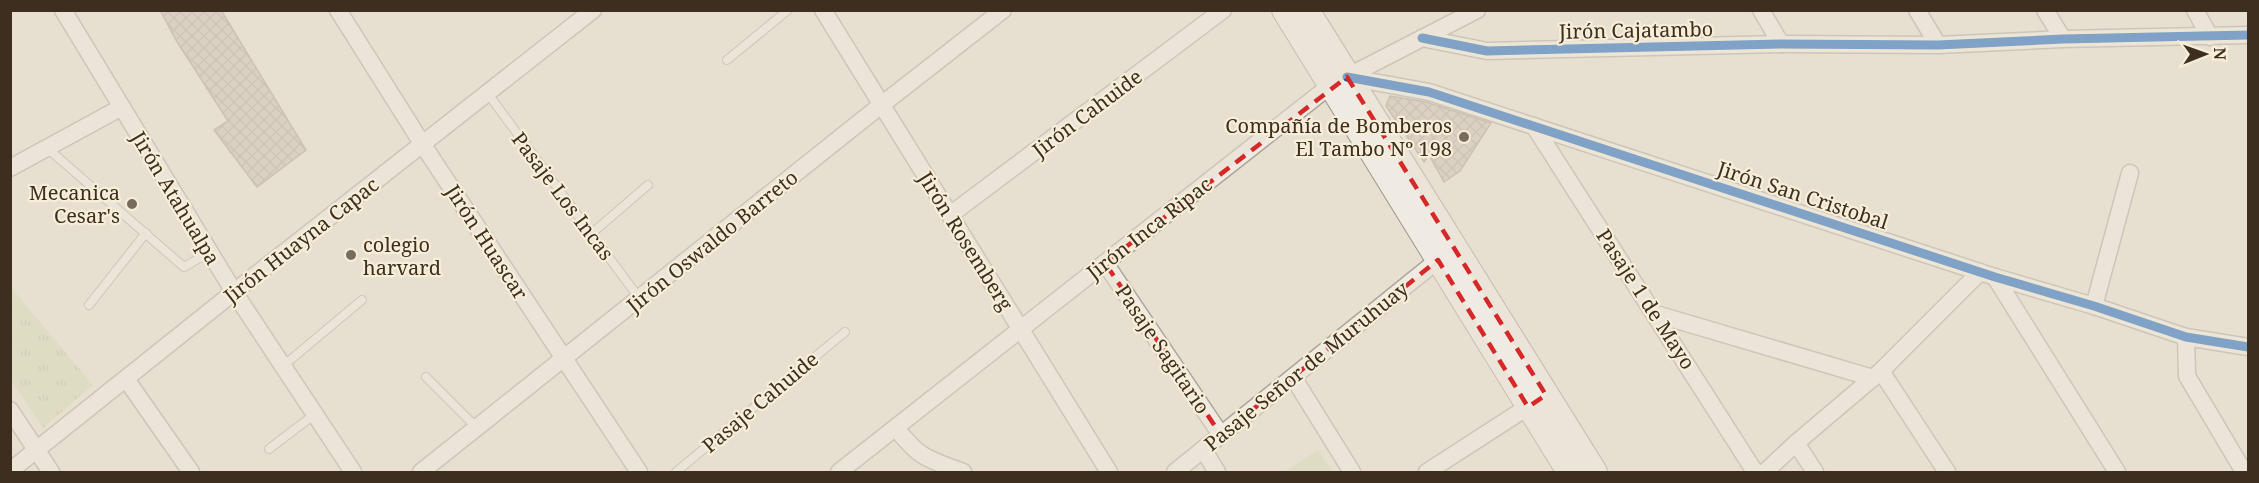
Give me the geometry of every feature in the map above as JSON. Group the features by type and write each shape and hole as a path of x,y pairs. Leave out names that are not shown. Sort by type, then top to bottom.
{"main road":[{"path":"1284,10 1339,81 1537,401 1569,472"},
{"path":"1307,10 1339,81 1438,260 1537,401 1595,472"}],"street":[{"name":"Jirón Atahualpa","path":"63,10 234,292 353,472"},
{"name":"Jirón Huascar","path":"338,10 423,145 639,472"},
{"name":"Jirón Huayna Capac","path":"10,471 593,10"},
{"name":"Jirón Rosemberg","path":"823,10 880,106 950,214 1109,472"},
{"name":"Jirón Oswaldo Barreto","path":"421,472 1003,10"},
{"name":"Jirón Cahuide","path":"950,214 1223,10"},
{"name":"Jirón Inca Ripac","path":"839,472 1339,81 1422,38 1458,15 1477,10"},
{"path":"1761,10 1781,44"},
{"path":"1917,10 1938,45"},
{"path":"2045,10 2063,39"},
{"path":"2195,10 2210,37"},
{"name":"Jirón Cajatambo","path":"1422,38 1487,51 1781,44 1938,45 2063,39 2248,35"},
{"name":"Jirón San Cristobal","path":"1339,81 1429,92 1987,275 2094,306 2187,337 2248,347"},
{"path":"10,168 122,107"},
{"name":"Pasaje 1 de Mayo","path":"1534,126 1755,472"},
{"path":"2094,306 2130,173"},
{"name":"Pasaje Señor de Muruhuay","path":"1175,472 1438,260"},
{"name":"Pasaje Sagitario","path":"1105,263 1221,435"},
{"path":"1765,472 1987,275 2117,472"},
{"path":"1656,314 1877,374 1947,472"},
{"path":"2187,337 2187,376 2244,472"},
{"path":"1293,377 1352,472"},
{"path":"126,379 191,472"},
{"path":"1427,472 1537,401"},
{"path":"10,410 51,472"},
{"path":"896,428 910,447 925,459 963,472"},
{"path":"1796,443 1815,472"},
{"path":"1203,449 1217,472"}],"lane":[{"path":"727,60 788,10"},
{"name":"Pasaje Los Incas","path":"488,94 639,298"},
{"path":"47,148 184,267 210,252"},
{"path":"591,234 648,185"},
{"path":"89,305 146,233"},
{"path":"282,366 362,300"},
{"name":"Pasaje Cahuide","path":"676,472 845,332"},
{"path":"426,377 477,428"},
{"path":"268,449 315,414"}],"highlighted area":[{"path":"1347,77 1546,395 1528,407 1438,260 1221,435 1105,263"}],"green space":[{"path":"10,286 93,385 43,428 11,380"},
{"path":"1318,450 1333,472 1284,472"}],"building":[{"path":"160,10 221,10 306,150 257,187 214,130 228,121 176,40"},
{"path":"1390,96 1426,102 1491,123 1460,171 1444,182 1429,155 1424,162 1386,106"}],"cycle path":[{"path":"1422,38 1487,51 1781,44 1938,45 2063,39 2248,35"},
{"path":"1347,77 1429,92 2186,337 2248,347"}],"place":[{"name":"Compañía de Bomberos El Tambo Nº 198","path":"1464,137"},
{"name":"Mecanica Cesar's","path":"132,204"},
{"name":"colegio harvard","path":"351,255"}]}
